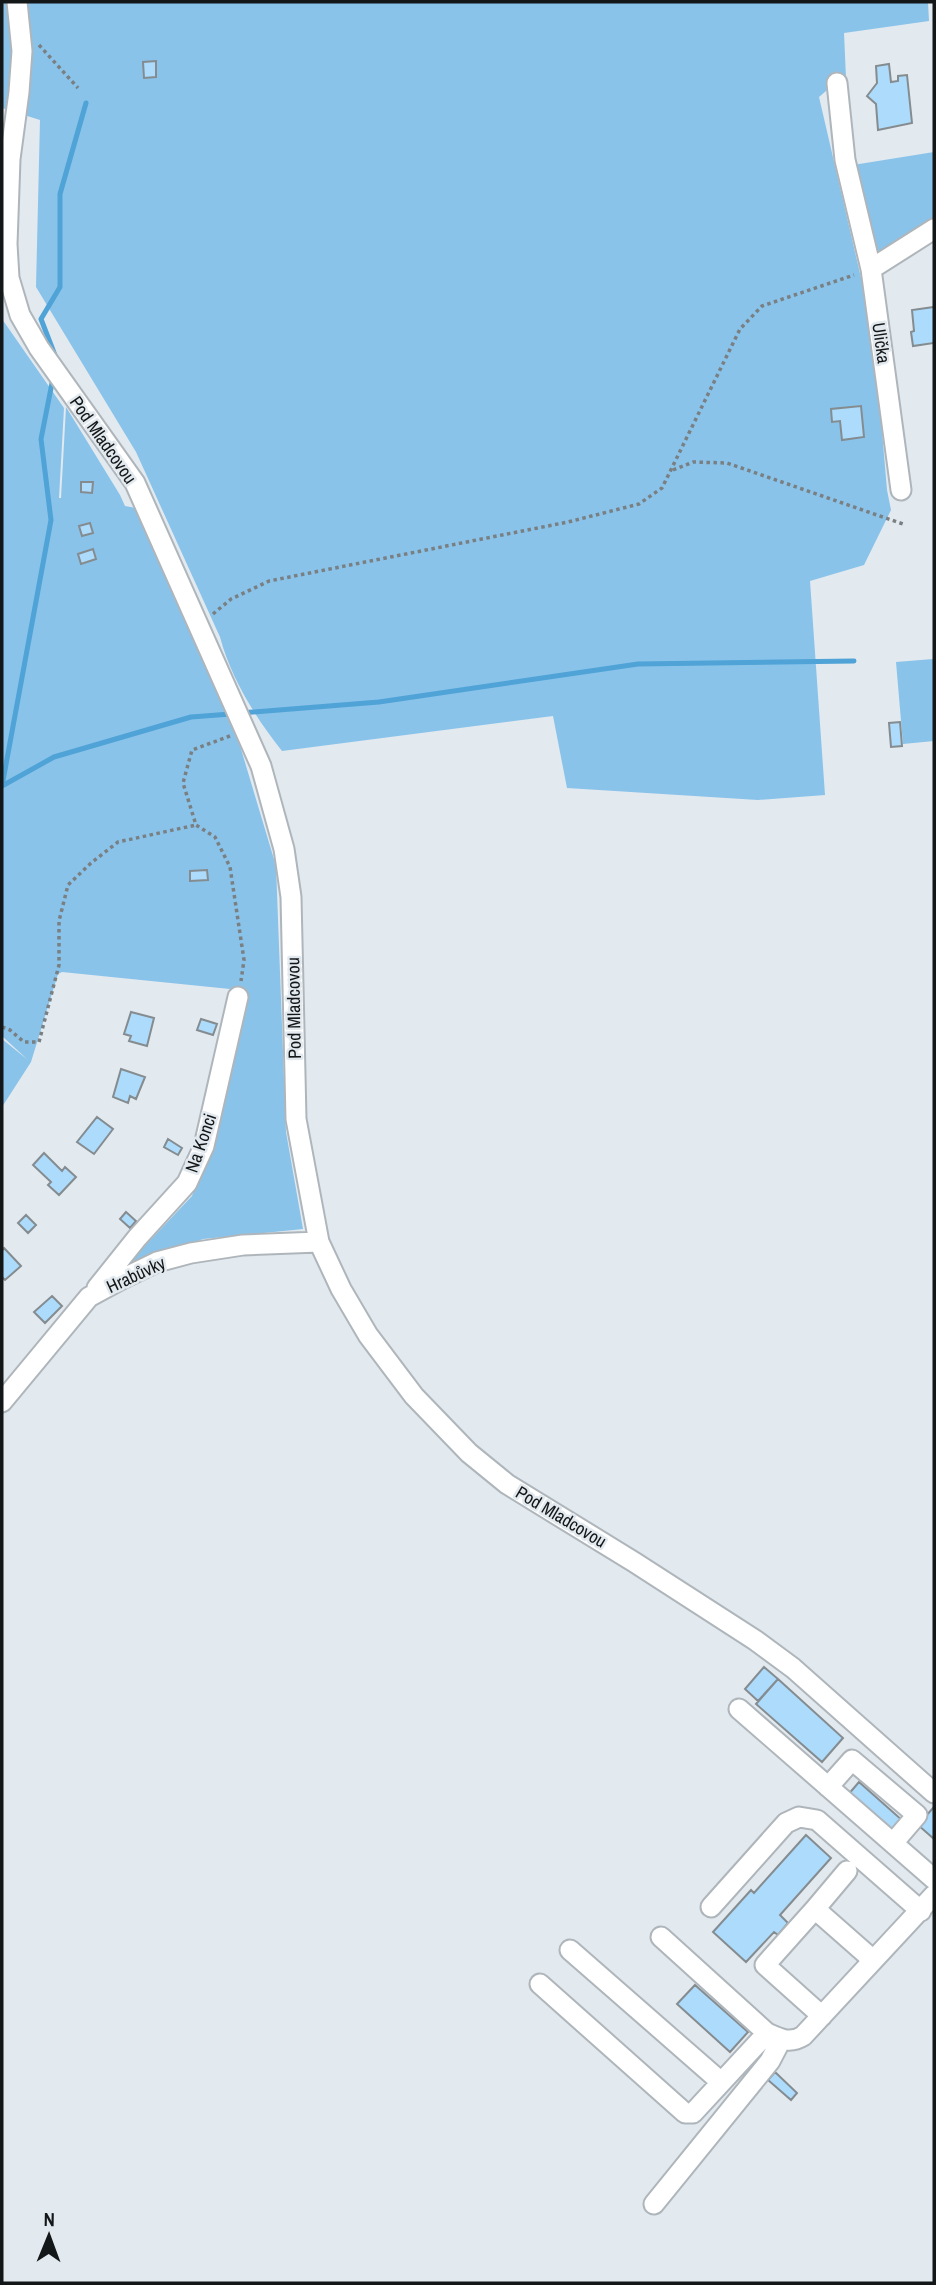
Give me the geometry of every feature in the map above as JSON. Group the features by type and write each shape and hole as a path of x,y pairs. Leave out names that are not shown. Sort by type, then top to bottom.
{"street":[{"name":"Pod Mladcovou","path":"17,2 22,39 19,92 10,159 7,244 9,278 20,315 39,348 135,483 246,730 273,802 291,897 296,1119 319,1242 341,1289 368,1335 414,1396 469,1453 508,1484 755,1640 793,1668 934,1793"},
{"name":"Ulička","path":"837,83 845,160 871,270 901,490"},
{"path":"871,270 934,229"},
{"name":"Na Konci","path":"89,1297 187,1183 204,1146 238,997"},
{"name":"Hrabůvky","path":"2,1402 89,1297 157,1262 191,1253 243,1245 319,1242"},
{"path":"739,1710 934,1880"},
{"path":"828,1787 852,1760 917,1815 893,1843"},
{"path":"711,1907 786,1823 799,1817 817,1820 921,1911"},
{"path":"822,2017 765,1965 847,1871"},
{"path":"661,1937 774,2037 795,2041 822,2017 934,1895"},
{"path":"816,1909 873,1960"},
{"path":"570,1950 721,2082"},
{"path":"540,1984 685,2113 693,2113 721,2082 774,2037"},
{"path":"654,2204 770,2061 774,2037"}],"path":[{"path":"22,39 35,41 78,88"},
{"path":"198,626 231,599 269,581 568,522 639,504 662,488 740,329 762,306 871,270"},
{"path":"671,470 693,462 727,463 903,524"},
{"path":"238,997 244,960 230,867 215,837 196,825 183,783 192,750 246,730"},
{"path":"2,1027 24,1042 38,1042 59,965 59,920 68,885 118,842 196,825"}],"shaded area":[{"path":"2,2 928,2 929,21 844,33 846,78 830,79 826,91 819,97 868,308 891,510 864,565 810,581 825,795 758,800 567,788 553,716 282,751 262,725 237,682 220,637 136,452 36,287 40,120 2,108"},
{"path":"934,152 934,219 879,257 873,245 853,165"},
{"path":"2,319 64,408 59,498 66,407 125,506 136,508 235,729 276,866 286,1132 303,1229 203,1239 122,1270 192,1196 222,1110 243,999 230,989 62,972 58,974 31,1062 2,1107 2,1039 28,1060 2,1036"},
{"path":"933,659 934,741 903,744 896,662"}],"building":[{"path":"156,61 156,77 144,78 143,62"},
{"path":"889,64 891,82 898,81 898,76 907,75 912,123 878,130 876,104 867,96 877,83 876,66"},
{"path":"934,307 934,343 913,346 912,310"},
{"path":"861,406 864,437 842,440 840,421 832,422 831,409"},
{"path":"81,482 93,482 92,493 81,492"},
{"path":"90,523 93,533 82,536 79,526"},
{"path":"93,549 96,559 81,564 78,554"},
{"path":"900,722 902,746 891,747 889,723"},
{"path":"207,870 208,880 190,881 190,871"},
{"path":"131,1012 154,1018 147,1046 129,1041 131,1036 124,1034"},
{"path":"201,1019 217,1024 213,1035 197,1030"},
{"path":"121,1069 145,1077 136,1099 130,1096 128,1103 113,1097"},
{"path":"97,1117 113,1129 94,1154 77,1142"},
{"path":"168,1139 182,1148 178,1155 164,1147"},
{"path":"44,1153 62,1171 65,1167 76,1177 59,1195 48,1185 51,1182 33,1165"},
{"path":"126,1212 136,1221 130,1228 120,1219"},
{"path":"26,1215 36,1225 28,1233 18,1223"},
{"path":"4,1248 21,1266 5,1280 2,1277"},
{"path":"52,1296 62,1306 45,1323 34,1312"},
{"path":"764,1667 778,1679 758,1701 745,1689"},
{"path":"778,1679 843,1738 822,1762 756,1704"},
{"path":"859,1782 903,1821 891,1835 847,1796"},
{"path":"934,1809 934,1839 918,1825"},
{"path":"806,1835 831,1858 780,1915 788,1923 778,1935 774,1932 746,1962 713,1932 751,1890 754,1893"},
{"path":"695,1985 748,2032 730,2052 677,2004"},
{"path":"775,2072 797,2093 791,2100 768,2080"}],"waterway":[{"path":"56,358 41,319 60,287 60,194 86,103"},
{"path":"2,786 51,520 41,439 53,378"},
{"path":"241,713 379,702 638,664 854,661"},
{"path":"2,786 54,757 191,717 231,714"}]}
